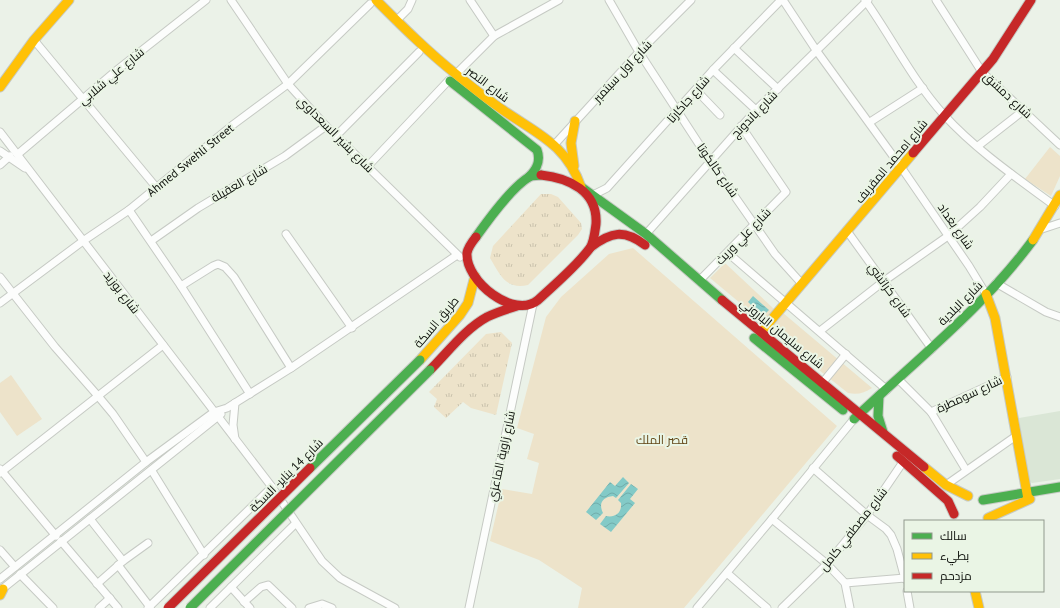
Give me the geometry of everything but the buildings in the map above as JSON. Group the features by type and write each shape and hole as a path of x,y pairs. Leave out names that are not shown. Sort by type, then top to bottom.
{"main road":[{"path":"0,87 34,40 70,0"},
{"name":"شارع امحمد المقريف","path":"761,332 982,72 1007,40 1031,0"},
{"name":"شارع النصر","path":"371,1 396,21 492,116 537,150"},
{"name":"شارع النصر","path":"371,1 391,27 419,52 452,77 555,144 576,172 581,187"},
{"path":"0,77 27,49"},
{"path":"575,121 570,137 571,154 576,172"},
{"path":"538,165 539,155 537,150 546,148 547,139"},
{"path":"517,306 496,297 487,290 475,276 467,261 469,245 480,230 529,177 538,165 549,157 562,154"},
{"path":"190,608 482,319 497,312 517,306 533,304 591,247 595,237 596,219 594,204 581,187 563,178 548,175 529,177"},
{"name":"شارع سليمان الباروني","path":"581,187 646,234 699,281 823,382 903,462 948,501 955,517"},
{"name":"شارع البلدية","path":"857,416 932,349 996,284 1042,229 1060,195"},
{"name":"شارع سليمان الباروني","path":"591,247 600,239 615,232 631,235 640,240 792,371 884,434 946,485 968,496 973,496 983,500"},
{"name":"طريق السكة","path":"420,360 464,309 472,293 475,276"},
{"name":"شارع بغداد","path":"986,294 995,318 1027,496"},
{"name":"شارع 14 يناير- السكة","path":"168,608 420,360"},
{"path":"879,396 878,416 884,434"},
{"path":"988,519 1027,496 1060,487"},
{"path":"988,519 988,508 983,500 1060,495"},
{"path":"955,517 959,500 968,496"},
{"path":"975,592 979,608"},
{"path":"982,592 984,608"}],"street":[{"name":"شارع علي شلابي","path":"18,154 83,99 206,0"},
{"name":"شارع بشير السعداوي","path":"231,0 288,84 326,126 337,135 456,255 467,261"},
{"path":"396,21 408,9 412,0"},
{"path":"470,0 494,36"},
{"path":"368,166 452,77 494,36 550,2 559,0"},
{"name":"شارع كالكوتا","path":"609,0 639,52 679,110 710,161 785,268 802,284"},
{"name":"شارع اول سبتمبر","path":"555,144 639,52 691,0"},
{"name":"شارع جاكارتا","path":"593,195 607,188 679,110 713,70 782,0"},
{"name":"شارع بغداد","path":"782,0 816,50 902,167 969,266 986,294"},
{"name":"شارع دمشق","path":"936,0 982,72 1060,145"},
{"name":"Ahmed Swehli Street","path":"0,303 83,241 129,210 156,187 288,84 371,1"},
{"path":"867,1 923,88 945,116 1011,174 1055,206"},
{"name":"شارع باندونج","path":"646,234 756,110 867,1"},
{"path":"34,40 156,187"},
{"path":"734,48 778,89"},
{"path":"337,135 419,52"},
{"path":"713,70 756,110"},
{"path":"870,122 923,88"},
{"path":"696,90 720,114"},
{"path":"978,146 1024,110"},
{"name":"شارع العقيلة","path":"151,241 198,208 285,156 326,126"},
{"name":"شارع علي وريث","path":"699,281 786,192 741,126"},
{"path":"0,132 31,173"},
{"path":"0,139 9,143"},
{"path":"0,151 10,156 31,173"},
{"path":"0,165 10,156"},
{"name":"شارع بوزيد","path":"31,173 272,487 295,524 322,562 340,578 381,605 395,608"},
{"path":"820,331 884,282 948,236 980,207 1011,174"},
{"path":"129,210 181,286 250,394"},
{"path":"1042,229 1060,223"},
{"name":"شارع كراتشي","path":"847,231 932,349"},
{"path":"286,234 352,328"},
{"path":"728,253 820,331 886,390"},
{"path":"1,592 58,538 146,462 216,415 352,328 456,255"},
{"path":"181,286 213,266 218,264 225,267 234,278 291,368"},
{"path":"0,277 98,396 129,436 146,462"},
{"path":"996,284 1046,312 1060,317"},
{"name":"شارع زاوية الماعزي","path":"469,608 533,304"},
{"path":"118,608 1,471 163,345"},
{"path":"823,382 846,354"},
{"name":"شارع سومطرة","path":"931,412 1006,377"},
{"path":"898,379 931,412 966,470"},
{"path":"235,403 233,425 236,441"},
{"path":"0,579 58,538 90,519 152,471 216,415"},
{"path":"697,608 772,520 857,416"},
{"path":"946,485 1016,436"},
{"name":"شارع مصطفي كامل","path":"782,608 827,564 867,515 903,462"},
{"path":"813,468 867,515 886,528 897,549 904,574"},
{"path":"152,471 204,555"},
{"path":"90,519 149,607 272,487"},
{"path":"772,520 827,564 844,583 850,608"},
{"path":"210,608 295,524"},
{"path":"97,584 120,563 148,543"},
{"path":"0,550 15,567"},
{"path":"727,573 767,608"},
{"path":"20,574 53,608"},
{"path":"844,583 904,578"},
{"path":"244,602 262,587 268,586 292,608"},
{"path":"231,587 250,608"},
{"path":"907,592 910,608"},
{"path":"99,608 110,598"},
{"path":"309,608 322,604 332,608"}],"shaded area":[{"path":"1060,411 1060,479 1032,483 1028,480 1019,418"}],"green space":[{"path":"1050,147 1060,156 1060,176 1051,196 1025,179"},
{"path":"541,194 551,194 558,197 581,223 582,229 578,235 528,285 514,285 504,280 490,258 493,246"},
{"name":"قصر الملك","path":"633,248 837,426 684,608 578,608 582,588 539,560 490,541 502,489 532,494 539,463 527,459 534,434 517,428 546,317 561,297 609,254"},
{"path":"725,263 774,309 763,322 710,278"},
{"path":"783,313 872,388 861,393 848,393 770,331"},
{"path":"501,332 512,343 496,415 471,408 463,402 446,418 434,407 437,399 429,392 486,334"},
{"path":"11,375 42,419 17,436 0,412 0,383"}],"water":[{"path":"753,296 769,310 763,316 748,302"},
{"path":"623,477 629,483 616,498 613,496 602,501 601,506 603,513 596,520 586,512 610,482 615,486"},
{"path":"631,484 638,489 630,499 635,503 611,532 600,524 606,516 618,514 621,503 618,500"}],"traffic: fast":[{"path":"450,81 537,150 539,158 538,165 529,177"},
{"path":"476,237 500,205 522,182 529,177 541,175"},
{"path":"581,187 646,234 722,300"},
{"path":"854,419 948,333 993,288 1033,240"},
{"path":"754,338 843,410"},
{"path":"310,468 420,360"},
{"path":"190,608 430,370"},
{"path":"879,396 878,416 883,432"},
{"path":"983,500 1060,487"}],"traffic: slow":[{"path":"0,87 34,40 69,0"},
{"path":"376,0 415,39 446,66 489,100 537,132 558,149 575,172 581,187"},
{"path":"574,166 571,143 575,121"},
{"path":"761,332 913,153"},
{"path":"1033,240 1060,195"},
{"path":"420,360 460,315 468,303 475,276"},
{"path":"986,294 995,318 1028,499"},
{"path":"924,467 946,485 968,496"},
{"path":"988,518 1030,499"},
{"path":"0,595 3,589"},
{"path":"975,592 979,608"}],"traffic: jam":[{"path":"913,153 993,59 1031,0"},
{"path":"476,237 470,245 467,253 468,264 482,285 504,301 516,305 528,305 538,300 565,275 591,246 596,224 595,213 592,203 580,188 562,179 541,175"},
{"path":"591,247 605,238 618,234 631,236 645,245"},
{"path":"722,300 924,467"},
{"path":"430,370 464,334 479,322 494,314 517,306"},
{"path":"897,456 948,501 954,514"},
{"path":"168,608 310,468"}]}
